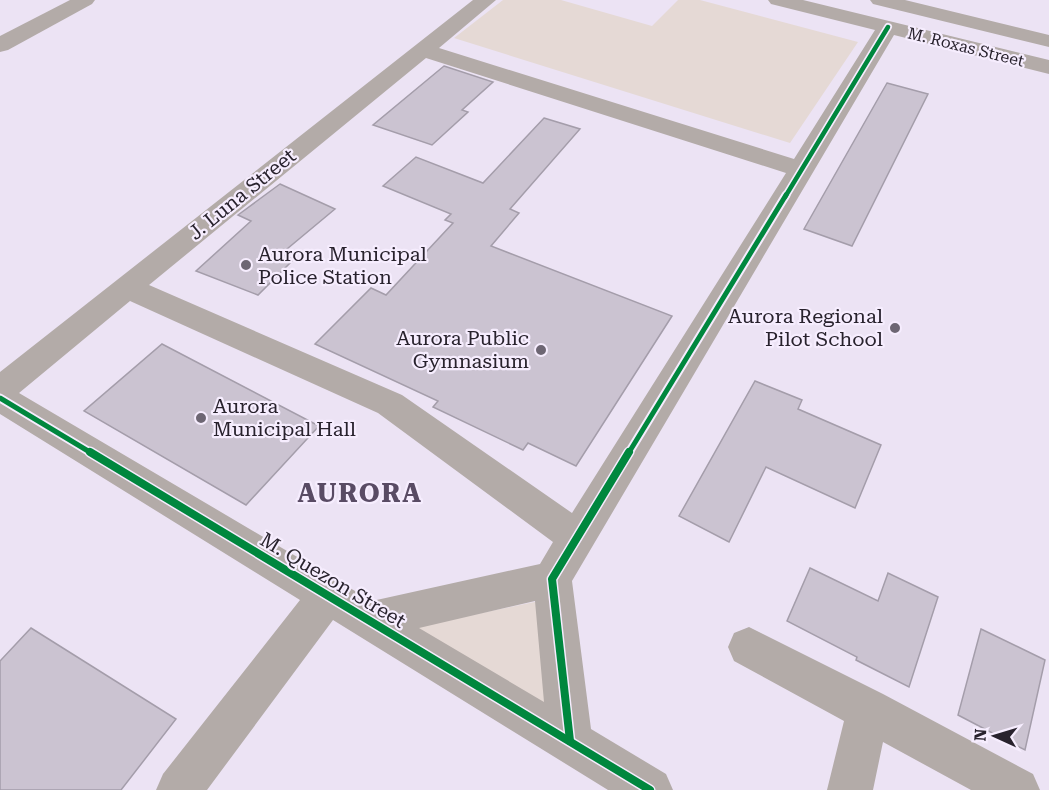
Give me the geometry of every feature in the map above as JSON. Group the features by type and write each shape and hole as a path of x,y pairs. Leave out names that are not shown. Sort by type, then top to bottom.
{"street":[{"path":"0,45 85,0"},
{"name":"J. Luna Street","path":"0,390 331,122 486,0"},
{"name":"M. Roxas Street","path":"778,0 1049,67"},
{"path":"880,0 1049,40"},
{"path":"570,741 552,579 888,27"},
{"path":"424,50 802,170"},
{"path":"127,288 390,404 576,538"},
{"name":"M. Quezon Street","path":"0,398 650,790"},
{"path":"368,621 552,579"},
{"path":"179,790 327,596"},
{"path":"749,647 1017,790"},
{"path":"850,790 868,709"}],"shaded area":[{"path":"503,0 561,0 652,26 678,0 700,0 858,42 790,143 454,38"},
{"path":"539,601 547,706 415,627"}],"building":[{"path":"444,66 493,82 462,110 468,112 432,145 373,125"},
{"path":"887,83 928,94 852,246 804,229"},
{"path":"544,118 580,129 510,209 519,213 491,246 672,316 576,466 528,443 523,450 433,407 438,401 315,344 371,288 386,295 453,223 445,220 451,214 383,186 416,157 483,183"},
{"path":"280,184 335,209 281,254 294,259 258,295 196,271 251,221 238,215"},
{"name":"Aurora Municipal Hall","path":"162,344 319,426 246,505 84,411"},
{"path":"755,381 802,400 798,409 881,445 855,508 766,467 729,542 679,516"},
{"path":"810,568 878,601 888,573 938,597 909,687 787,621"},
{"path":"31,628 176,719 121,790 0,790 0,661"},
{"path":"981,629 1045,660 1025,750 958,715"}],"cycle path":[{"path":"570,741 552,579 888,27"},
{"path":"0,398 650,790"}],"place":[{"name":"Aurora Municipal Police Station","path":"246,265"},
{"name":"Aurora Regional Pilot School","path":"895,328"},
{"name":"Aurora Public Gymnasium","path":"541,350"},
{"name":"Aurora Municipal Hall","path":"201,418"}],"district":[{"name":"AURORA","path":"360,493"}]}
